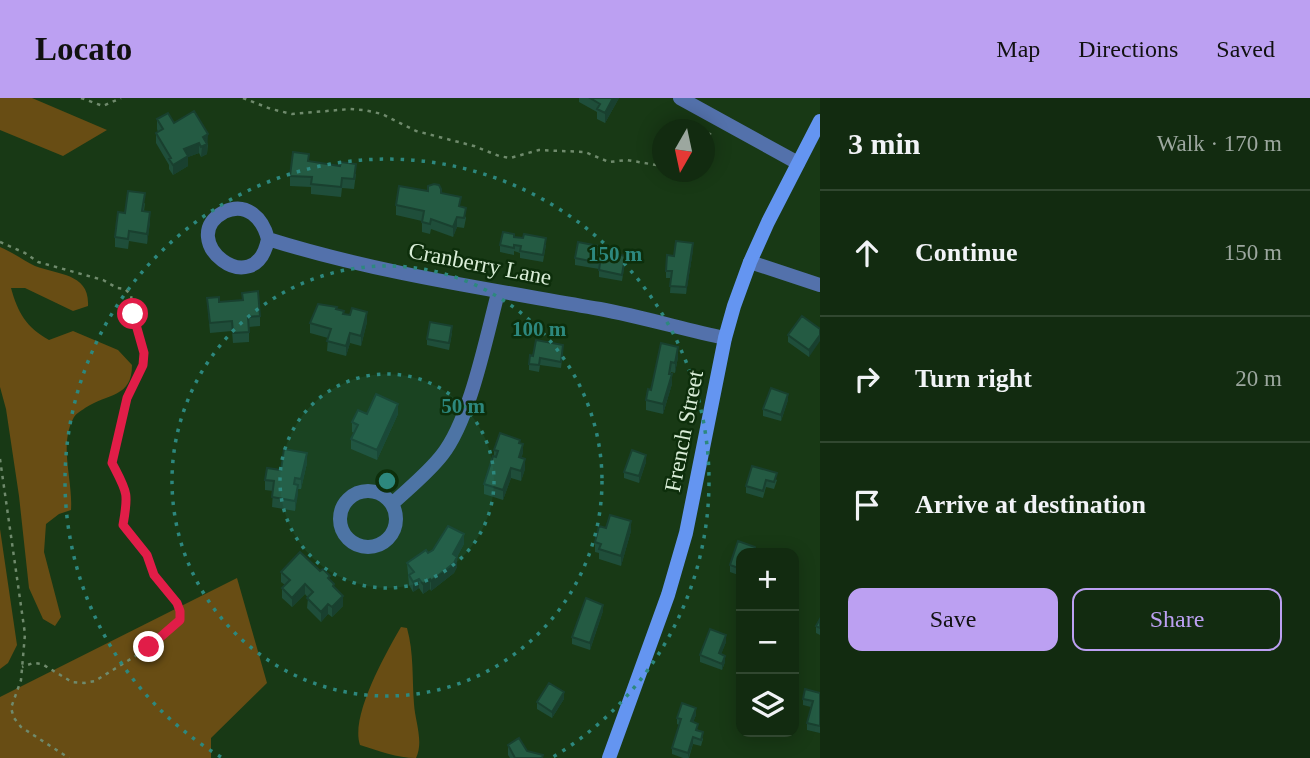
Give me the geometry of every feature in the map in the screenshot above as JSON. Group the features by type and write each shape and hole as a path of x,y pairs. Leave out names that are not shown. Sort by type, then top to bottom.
{"street":[{"path":"680,98 798,163"},
{"name":"French Street","path":"609,758 668,594 686,533 725,338 750,262 820,121"},
{"path":"236,209 257,215 264,225 268,239 260,258 250,265 236,267 216,257 209,238 217,218 236,209"},
{"name":"Cranberry Lane","path":"268,239 326,257 498,293 602,310 725,338"},
{"path":"750,262 820,285"},
{"path":"392,504 443,454 457,432 498,293"},
{"path":"358,492 377,492 392,504 396,521 394,530 382,543 373,547 356,544 342,531 340,513 350,497 358,492"}],"path":[{"path":"81,98 103,106 121,98"},
{"path":"243,98 271,110 292,114 365,110 382,114 416,131 510,158 539,150 584,152 609,162 627,160 652,164"},
{"path":"0,242 38,262 103,280 117,289 125,289 131,295 133,314 144,353 143,365 127,398 112,463 124,484 127,497 123,525 147,555 154,575 177,603 180,611 180,620 149,647 95,681 72,682 42,664 33,663 22,667"},
{"path":"0,459 25,634 21,680 11,708 21,727 69,758"}],"shaded area":[{"path":"0,98 32,98 107,130 63,156 0,130"},
{"path":"0,247 35,266 71,277 84,287 88,306 73,311 25,288 11,288 20,312 34,330 49,340 73,331 118,350 132,365 128,384 117,393 78,413 69,429 67,452 71,510 59,514 46,524 44,552 61,617 55,626 43,619 29,588 19,496 6,409 0,387"},
{"path":"0,529 17,645 8,663 0,669"},
{"path":"237,578 267,683 211,738 211,758 0,758 0,697"},
{"path":"401,627 407,628 411,647 419,738 416,758 360,745 358,733 371,685"}],"building":[{"path":"590,98 613,98 605,113 597,109 600,104"},
{"path":"194,111 208,134 203,137 207,144 201,147 199,143 184,149 188,156 173,165 156,133 163,129 157,119 168,113 174,123"},
{"path":"293,152 309,154 308,161 340,166 341,162 356,164 354,179 342,178 341,187 311,184 312,177 290,176"},
{"path":"439,185 441,193 461,197 459,206 466,208 464,218 457,217 453,227 431,219 430,224 422,222 424,211 396,205 399,186 428,191 428,186"},
{"path":"128,191 145,193 142,211 150,212 147,234 129,231 128,239 115,237 118,212 125,213"},
{"path":"503,232 514,234 514,237 523,238 524,234 546,238 543,255 520,251 521,246 514,245 514,248 500,245"},
{"path":"676,241 693,243 686,287 670,286 672,271 666,271 667,255 674,256"},
{"path":"578,242 604,247 603,251 625,256 622,275 599,270 600,263 575,258"},
{"path":"258,291 260,316 248,317 249,332 233,333 232,321 210,323 207,298 219,297 219,302 243,300 242,293"},
{"path":"318,304 337,307 336,309 344,311 343,314 350,315 352,308 367,312 361,336 350,333 346,346 327,341 331,329 310,323"},
{"path":"802,316 820,329 820,335 809,350 788,335"},
{"path":"430,322 452,326 449,343 427,339"},
{"path":"536,340 563,345 561,362 540,358 539,365 529,364"},
{"path":"661,343 678,347 675,363 671,362 669,374 672,374 663,404 646,400 648,389 651,390"},
{"path":"771,388 788,394 781,415 763,409"},
{"path":"376,394 398,404 377,450 351,439 358,425 352,422 358,410 367,414"},
{"path":"500,433 520,440 519,443 523,444 519,457 525,459 521,471 511,468 503,490 484,484 493,456 496,457 498,451 494,450"},
{"path":"284,449 307,453 301,479 295,478 294,484 298,485 295,501 272,497 274,481 265,480 267,468 281,470"},
{"path":"632,450 646,455 639,476 624,472"},
{"path":"752,466 777,473 774,482 766,480 763,491 746,486"},
{"path":"610,515 631,521 621,556 599,549 601,544 595,542 599,526 606,528"},
{"path":"448,526 464,534 453,554 457,557 454,563 431,581 430,579 423,584 419,579 413,582 409,575 414,572 407,563 426,550 428,553 433,550"},
{"path":"738,541 755,547 736,548 736,567 730,565"},
{"path":"300,552 320,571 323,569 330,576 328,578 333,586 343,596 332,607 328,604 321,612 307,598 313,592 305,584 292,598 282,588 290,580 281,572"},
{"path":"586,598 603,605 590,643 572,637"},
{"path":"710,629 726,635 719,653 725,656 722,664 700,655"},
{"path":"549,683 564,692 552,712 537,702"},
{"path":"805,689 820,693 820,726 807,723 813,701 803,699"},
{"path":"682,703 696,708 691,721 698,724 696,730 703,732 701,740 693,737 688,753 672,748 681,719 677,718"},
{"path":"519,738 527,751 543,755 542,758 515,758 508,745"}],"route":[{"path":"133,314 144,353 143,365 137,380 130,388 112,463 124,484 127,497 123,525 147,555 154,575 177,603 180,611 180,620 149,647"}]}
